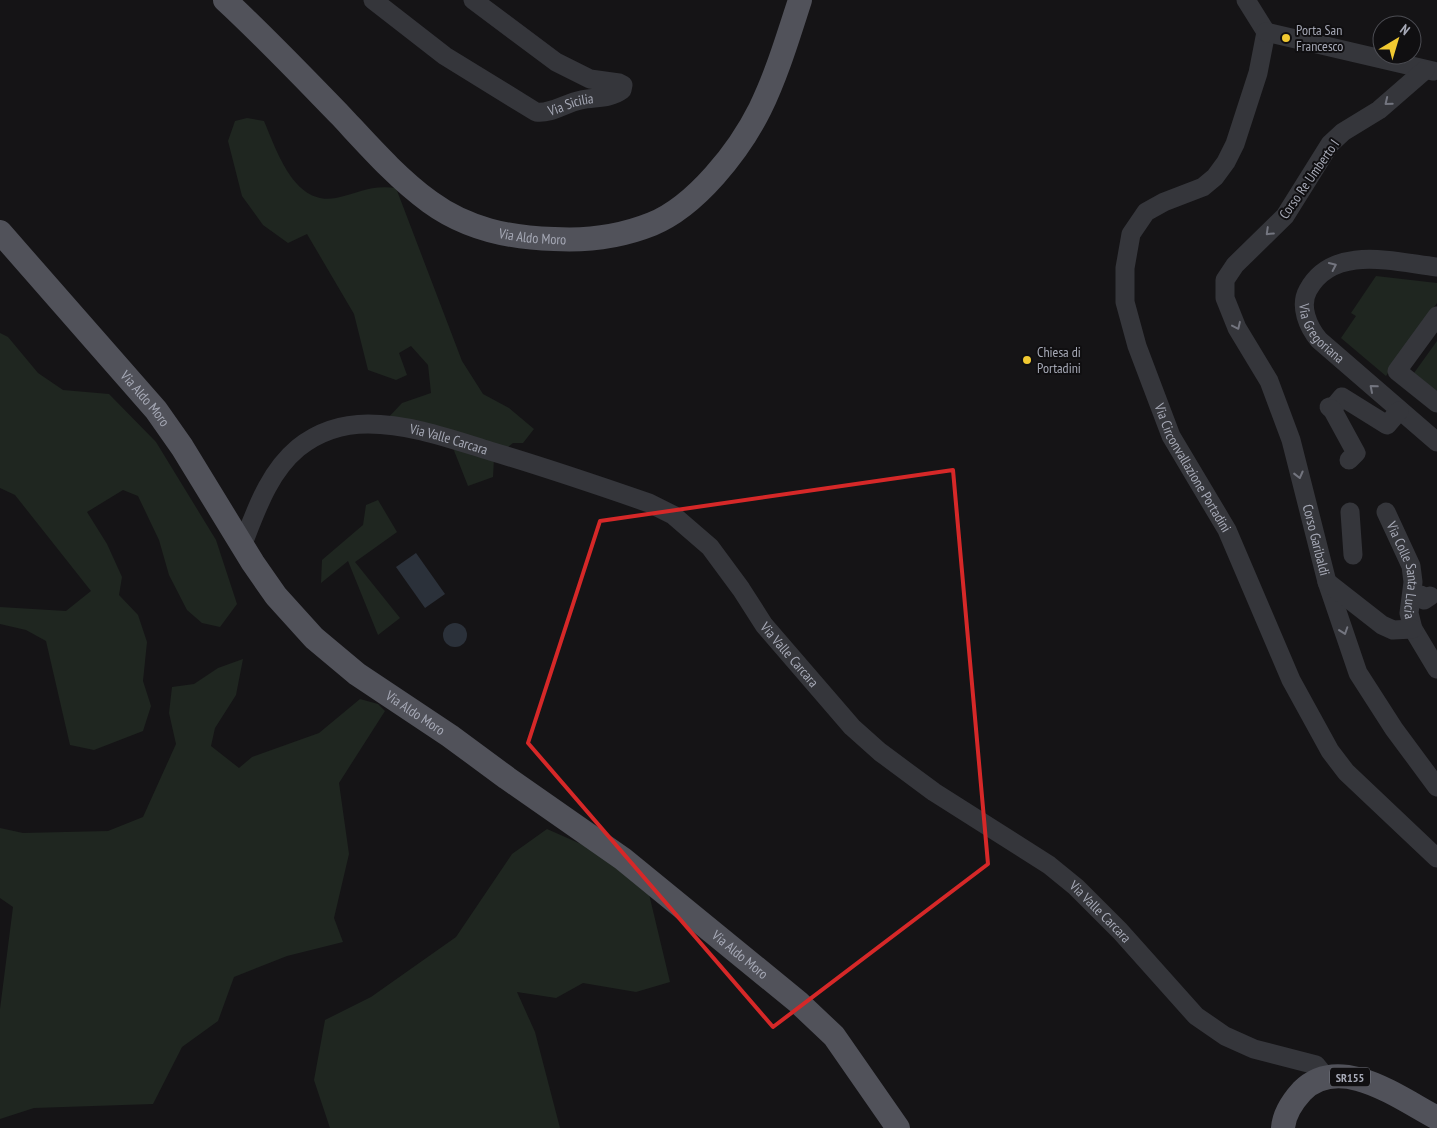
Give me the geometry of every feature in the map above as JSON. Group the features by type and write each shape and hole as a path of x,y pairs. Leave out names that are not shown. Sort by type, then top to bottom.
{"main road":[{"name":"Via Aldo Moro","path":"225,0 385,163 430,202 477,229 524,238 577,240 618,234 653,223 680,206 708,182 738,147 760,110 777,69 800,0"},
{"name":"Via Aldo Moro","path":"0,232 76,316 156,410 182,447 242,546 276,596 314,638 350,668 450,736 623,859 798,1002 834,1036 898,1128"},
{"name":"SR155","path":"1283,1128 1284,1119 1294,1099 1311,1082 1325,1076 1345,1076 1368,1082 1437,1118"}],"street":[{"name":"Via Sicilia","path":"373,0 445,56 536,112 551,111 566,104 599,99 617,94 622,90 619,83 590,79 556,62 473,0"},
{"path":"1253,2 1266,32 1431,71"},
{"name":"Via Circonvallazione Portadini","path":"1266,32 1258,73 1235,144 1226,162 1215,177 1203,187 1164,202 1146,212 1131,234 1125,268 1125,302 1137,346 1171,436 1233,531 1291,680 1333,755 1346,772 1437,858"},
{"name":"Corso Re Umberto I","path":"1225,280 1235,265 1285,216 1330,144 1344,132 1379,110 1431,71"},
{"name":"Via Gregoriana","path":"1437,267 1377,260 1342,262 1320,274 1305,295 1304,304 1310,330 1318,340 1437,442"},
{"name":"Corso Garibaldi","path":"1225,280 1225,298 1237,328 1269,381 1291,440 1327,582 1358,673 1394,729 1437,787"},
{"path":"1437,316 1398,371 1437,403"},
{"path":"1349,460 1356,453 1331,408 1342,397 1387,425 1399,411"},
{"name":"Via Valle Carcara","path":"242,546 262,496 278,468 298,448 328,431 346,426 368,424 400,426 452,439 650,503 673,515 710,547 764,625 852,728 880,752 934,792 1049,865 1120,931 1196,1016 1208,1025 1225,1036 1254,1049 1316,1065 1325,1076"},
{"path":"1350,512 1353,555"},
{"name":"Via Colle Santa Lucia","path":"1386,512 1411,566 1413,582 1421,598 1409,613 1413,629"},
{"path":"1327,582 1382,625 1393,630 1413,629 1435,665"}],"highlighted area":[{"path":"953,470 988,864 773,1027 528,743 600,521"}],"shaded area":[{"path":"247,118 264,121 281,161 289,174 309,194 321,198 336,198 371,189 396,188 462,361 483,394 509,408 534,429 523,443 513,443 494,458 493,477 468,486 453,448 386,420 402,403 431,393 428,365 411,346 399,353 407,375 396,380 368,370 354,314 307,234 288,243 263,225 242,196 228,141 235,121"},
{"path":"1376,276 1437,283 1437,303 1386,376 1341,338 1356,316 1351,313"},
{"path":"0,333 8,337 38,373 63,390 109,394 156,442 216,540 237,604 220,627 202,623 187,610 169,575 159,540 138,496 123,490 87,512 107,544 122,577 119,595 138,615 147,642 143,681 151,706 143,731 94,750 70,745 46,641 26,630 0,624 0,607 66,611 91,591 15,495 0,488"},
{"path":"1437,341 1437,391 1414,373"},
{"path":"378,500 397,532 355,562 400,618 378,635 348,561 321,583 322,560 363,525 366,505"},
{"path":"416,553 445,594 425,608 396,567"},
{"path":"455,623 464,626 467,635 464,644 455,647 446,644 443,635 446,626"},
{"path":"243,659 236,695 215,728 211,746 239,768 252,757 319,733 360,699 378,704 385,711 339,783 349,854 334,918 343,942 287,956 234,977 218,1021 182,1047 153,1104 34,1108 0,1119 0,1009 13,907 0,898 0,828 23,833 108,831 143,817 176,744 169,713 172,687 194,684 218,668"},
{"path":"547,829 590,848 649,894 670,982 636,992 583,983 556,998 517,992 535,1032 560,1128 330,1128 314,1080 325,1020 371,997 456,937 512,854"}],"place":[{"name":"Porta San Francesco","path":"1286,38"},
{"name":"Chiesa di Portadini","path":"1027,360"}]}
